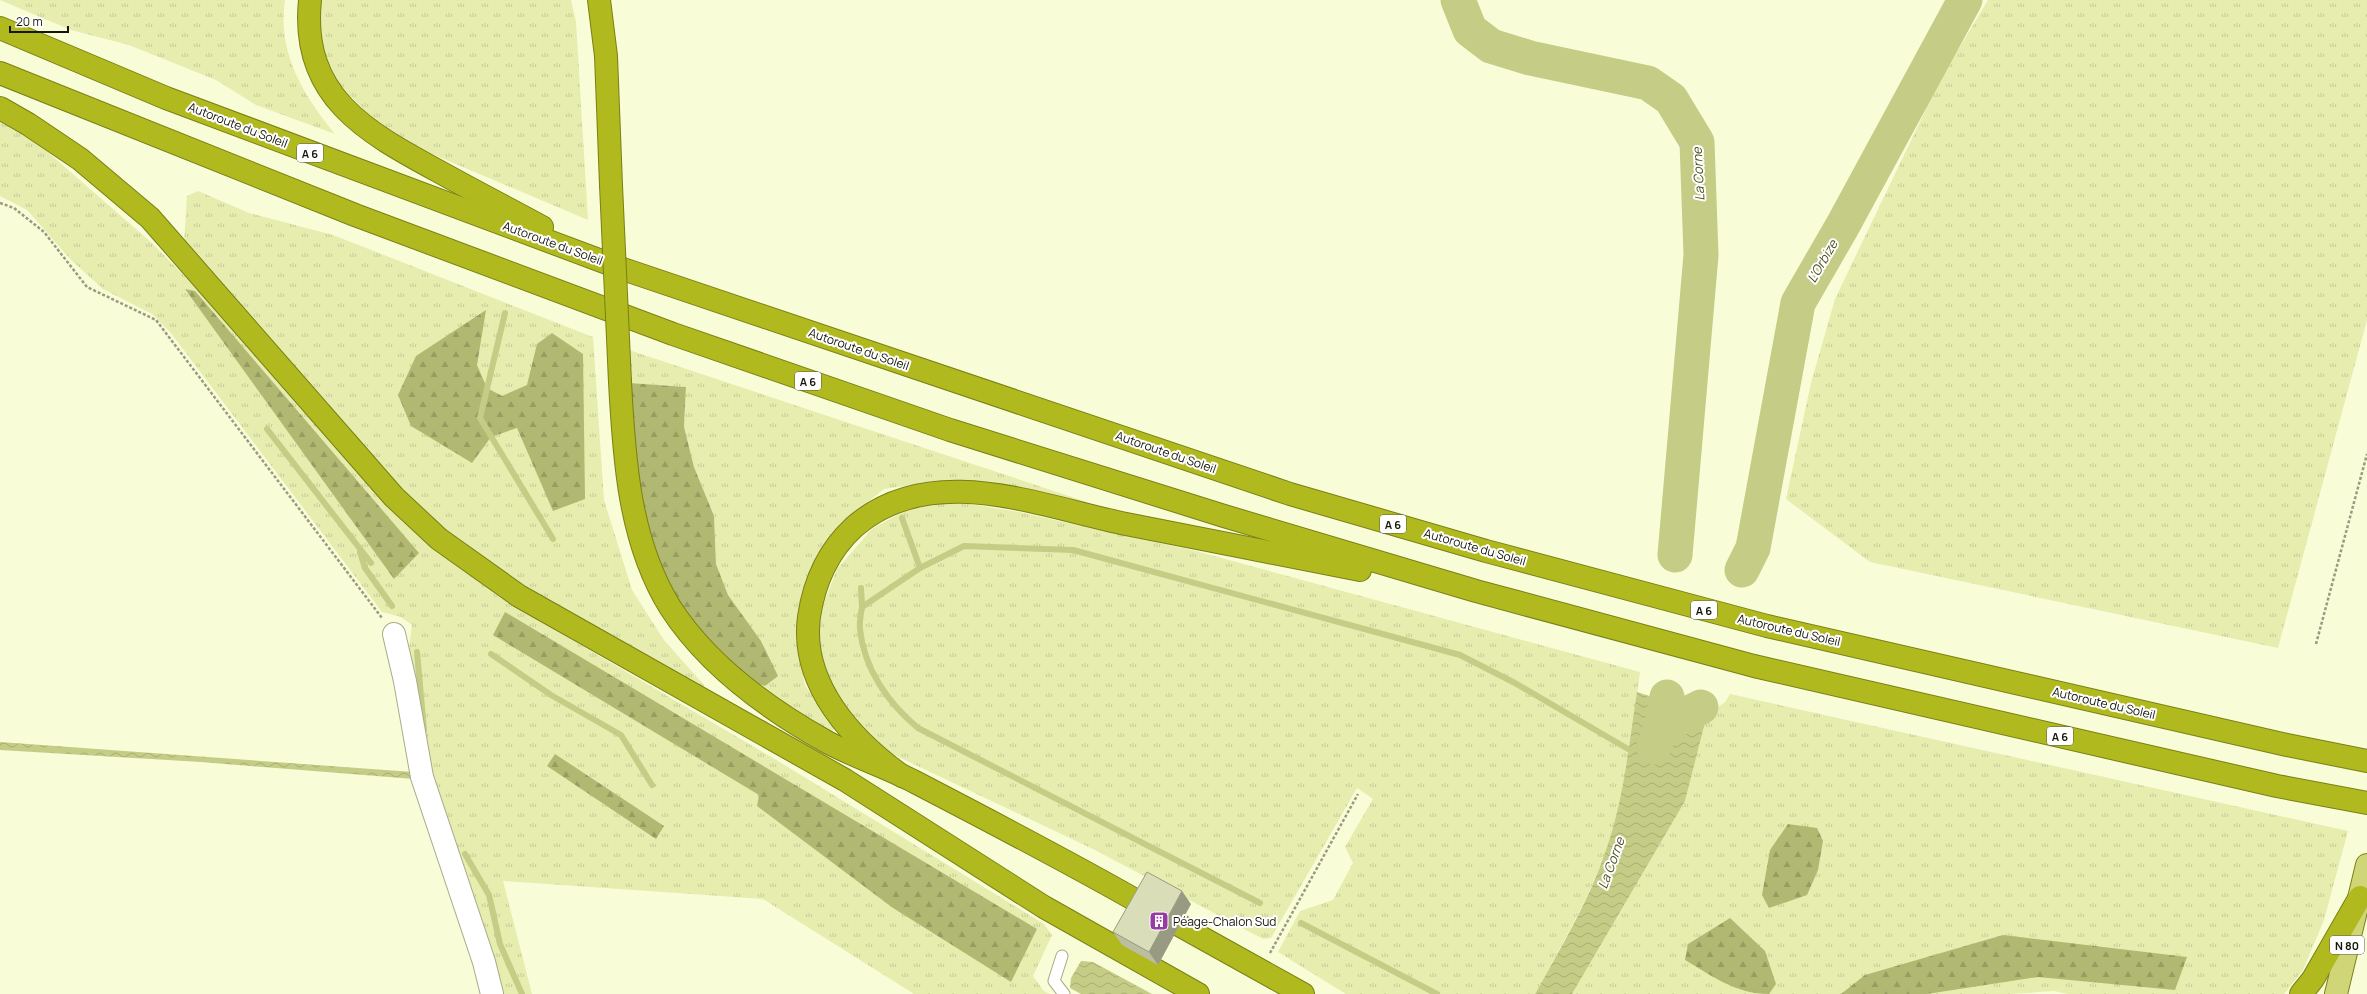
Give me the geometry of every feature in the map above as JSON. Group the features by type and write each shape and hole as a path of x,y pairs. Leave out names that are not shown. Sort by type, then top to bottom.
{"highway":[{"path":"310,0 310,37 320,71 334,95 360,125 398,150 623,269"},
{"path":"585,0 593,57 605,183"},
{"path":"599,0 606,56 605,183 613,380 624,455 637,526 660,588 685,628 722,667 779,712 826,741 902,776 1059,857 1145,905"},
{"name":"Autoroute du Soleil","path":"0,28 174,101 623,269 1290,494 1642,594 1767,626 2287,745 2367,761"},
{"name":"A 6","path":"0,73 354,215 688,339 950,430 1231,518 1505,599 1754,666 2277,786 2367,803"},
{"path":"0,108 28,124 80,159 150,218 202,275 365,465 394,496 439,539 519,596 845,780 1044,907 1198,994"},
{"path":"613,380 608,420 621,517 642,579 665,623 711,673 845,780"},
{"path":"902,776 868,750 832,706 812,660 808,629 817,585 828,559 836,547 846,535 870,515 886,506 914,496 951,492 991,494 1091,517 1505,599"},
{"path":"2301,994 2313,980 2360,897"},
{"path":"1180,925 1234,939 1296,990 1180,925"}],"main road":[{"name":"N 80","path":"2336,994 2366,868"},
{"name":"N 80","path":"2349,994 2355,969 2360,897"}],"street":[{"path":"394,634 405,682 422,777 482,955 492,994"}],"lane":[{"path":"1062,956 1054,981 1064,994"}],"path":[{"path":"0,203 14,208 44,232 88,286 156,320 394,634"},
{"path":"2316,644 2367,454"},
{"path":"1263,964 1358,794"}],"green space":[{"path":"0,0 285,0 285,37 295,72 313,104 335,134 256,105 216,80 129,45 71,30"},
{"path":"321,0 571,0 576,22 588,220 418,148 388,132 370,117 337,81 323,57 319,19"},
{"path":"1988,0 2367,0 2367,320 2278,648 1870,562 1786,499 1811,383 1835,299 1940,80"},
{"path":"0,122 27,134 152,243 209,301 375,489 429,545 499,597 778,761 1044,924 1052,935 1033,976 1043,990 1049,994 914,994 763,899 503,881 532,994 498,994 421,755 409,648 412,625 401,617 382,612 170,332 152,314 103,289 71,260 27,210 0,196"},
{"path":"198,191 249,213 333,235 593,337 604,500 632,590 664,640 704,685 700,691 509,581 452,538 382,471 184,244 187,196"},
{"path":"185,289 195,291 419,553 394,579"},
{"path":"486,310 477,365 487,388 502,396 527,385 537,344 552,333 583,354 585,499 553,511 517,428 491,437 472,463 411,426 398,395 416,356"},
{"path":"629,350 1087,502 1086,509 990,486 933,482 884,489 841,524 817,558 802,591 796,641 805,685 834,729 830,735 753,682 761,641 728,595 716,564 714,516 694,467 684,427 686,387 630,383"},
{"path":"630,383 686,387 684,427 694,467 714,516 716,564 728,595 761,641 778,676 765,686 753,682 699,630 670,595 641,502"},
{"path":"951,501 1019,512 1196,551 1640,672 1631,739 1613,829 1591,887 1535,994 1346,994 1278,952 1300,911 1333,900 1353,863 1345,847 1373,799 1357,788 1271,938 1263,939 1095,850 888,752 857,725 831,687 817,642 824,603 837,569 872,529 906,510"},
{"path":"505,612 1037,929 1011,982 893,908 757,806 759,795 493,635"},
{"path":"1730,694 2348,831 2324,920 2303,970 2284,994 2068,994 2054,991 2011,994 1572,994 1685,801 1707,715 1725,702"},
{"path":"555,754 664,826 656,839 547,766"},
{"path":"1788,824 1817,828 1823,841 1818,870 1807,895 1769,908 1762,895 1770,850"},
{"path":"1730,918 1765,951 1776,984 1769,994 1746,991 1725,983 1685,960 1688,944"},
{"path":"2003,935 2187,957 2175,990 2038,977 1927,994 1841,994 1865,975"}],"water":[{"path":"1637,692 1707,715 1685,801 1572,994 1535,994 1583,906 1606,850 1622,791"},
{"path":"0,742 413,772 414,779 201,762 0,750"},
{"path":"1081,961 1093,962 1152,994 1081,994 1070,988 1071,978"}],"building":[{"path":"1147,872 1182,891 1149,952 1113,932"}],"waterway":[{"name":"La Corne","path":"1458,0 1470,30 1491,46 1530,58 1648,83 1671,99 1697,142 1701,255 1675,555"},
{"name":"L'Orbize","path":"1742,570 1753,548 1798,303 1843,225 1965,0"},
{"path":"505,313 480,418 553,539"},
{"path":"267,429 371,563"},
{"path":"861,588 862,607 920,568 902,518"},
{"path":"920,568 964,546 1073,550 1460,655 1515,683 1628,749"},
{"path":"360,552 365,568 392,606"},
{"path":"862,607 860,621 862,644 872,671 879,684 897,708 918,728 1260,903"},
{"path":"417,652 424,730"},
{"path":"491,654 551,695 621,735 652,785"},
{"name":"La Corne","path":"1654,747 1661,727 1667,697"},
{"name":"L'Orbize","path":"1661,727 1701,707"},
{"path":"465,854 489,895 500,944 522,994"},
{"path":"1301,923 1437,994"}],"place":[{"name":"Péage-Chalon Sud","path":"1159,921"}]}
